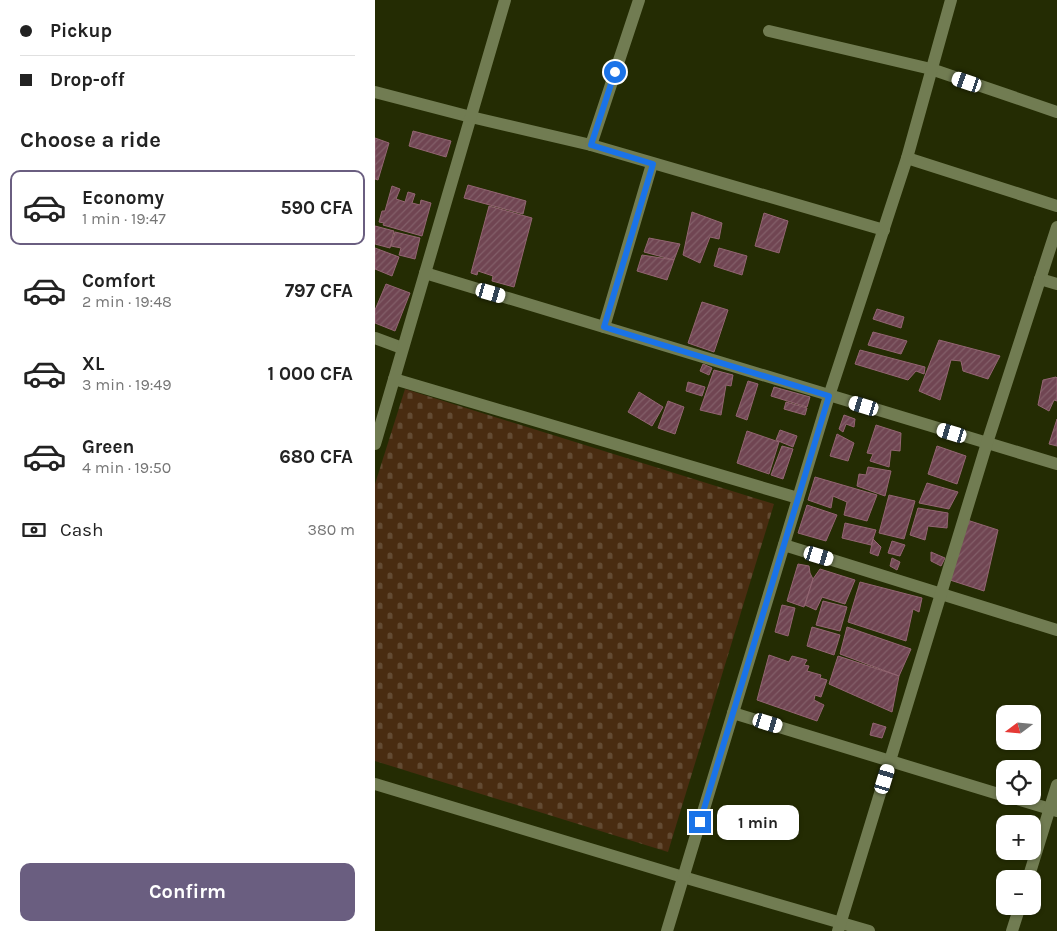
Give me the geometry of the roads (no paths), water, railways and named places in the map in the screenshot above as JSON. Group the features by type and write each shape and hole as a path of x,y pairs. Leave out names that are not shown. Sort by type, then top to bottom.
{"street":[{"path":"375,444 505,0"},
{"path":"591,145 639,0"},
{"path":"667,931 829,396 907,158 951,0"},
{"path":"769,30 931,69 1057,112"},
{"path":"375,92 591,145 884,230"},
{"path":"907,158 1057,206"},
{"path":"604,327 653,164"},
{"path":"839,927 987,443 1057,227"},
{"path":"425,273 1057,464"},
{"path":"1040,279 1057,284"},
{"path":"375,338 402,348"},
{"path":"394,379 798,498"},
{"path":"784,545 1057,630"},
{"path":"733,712 996,793"},
{"path":"375,784 683,877 839,927 869,931"},
{"path":"1031,870 1053,810 1057,785"},
{"path":"1036,805 1053,810"},
{"path":"1012,931 1017,915"}]}
